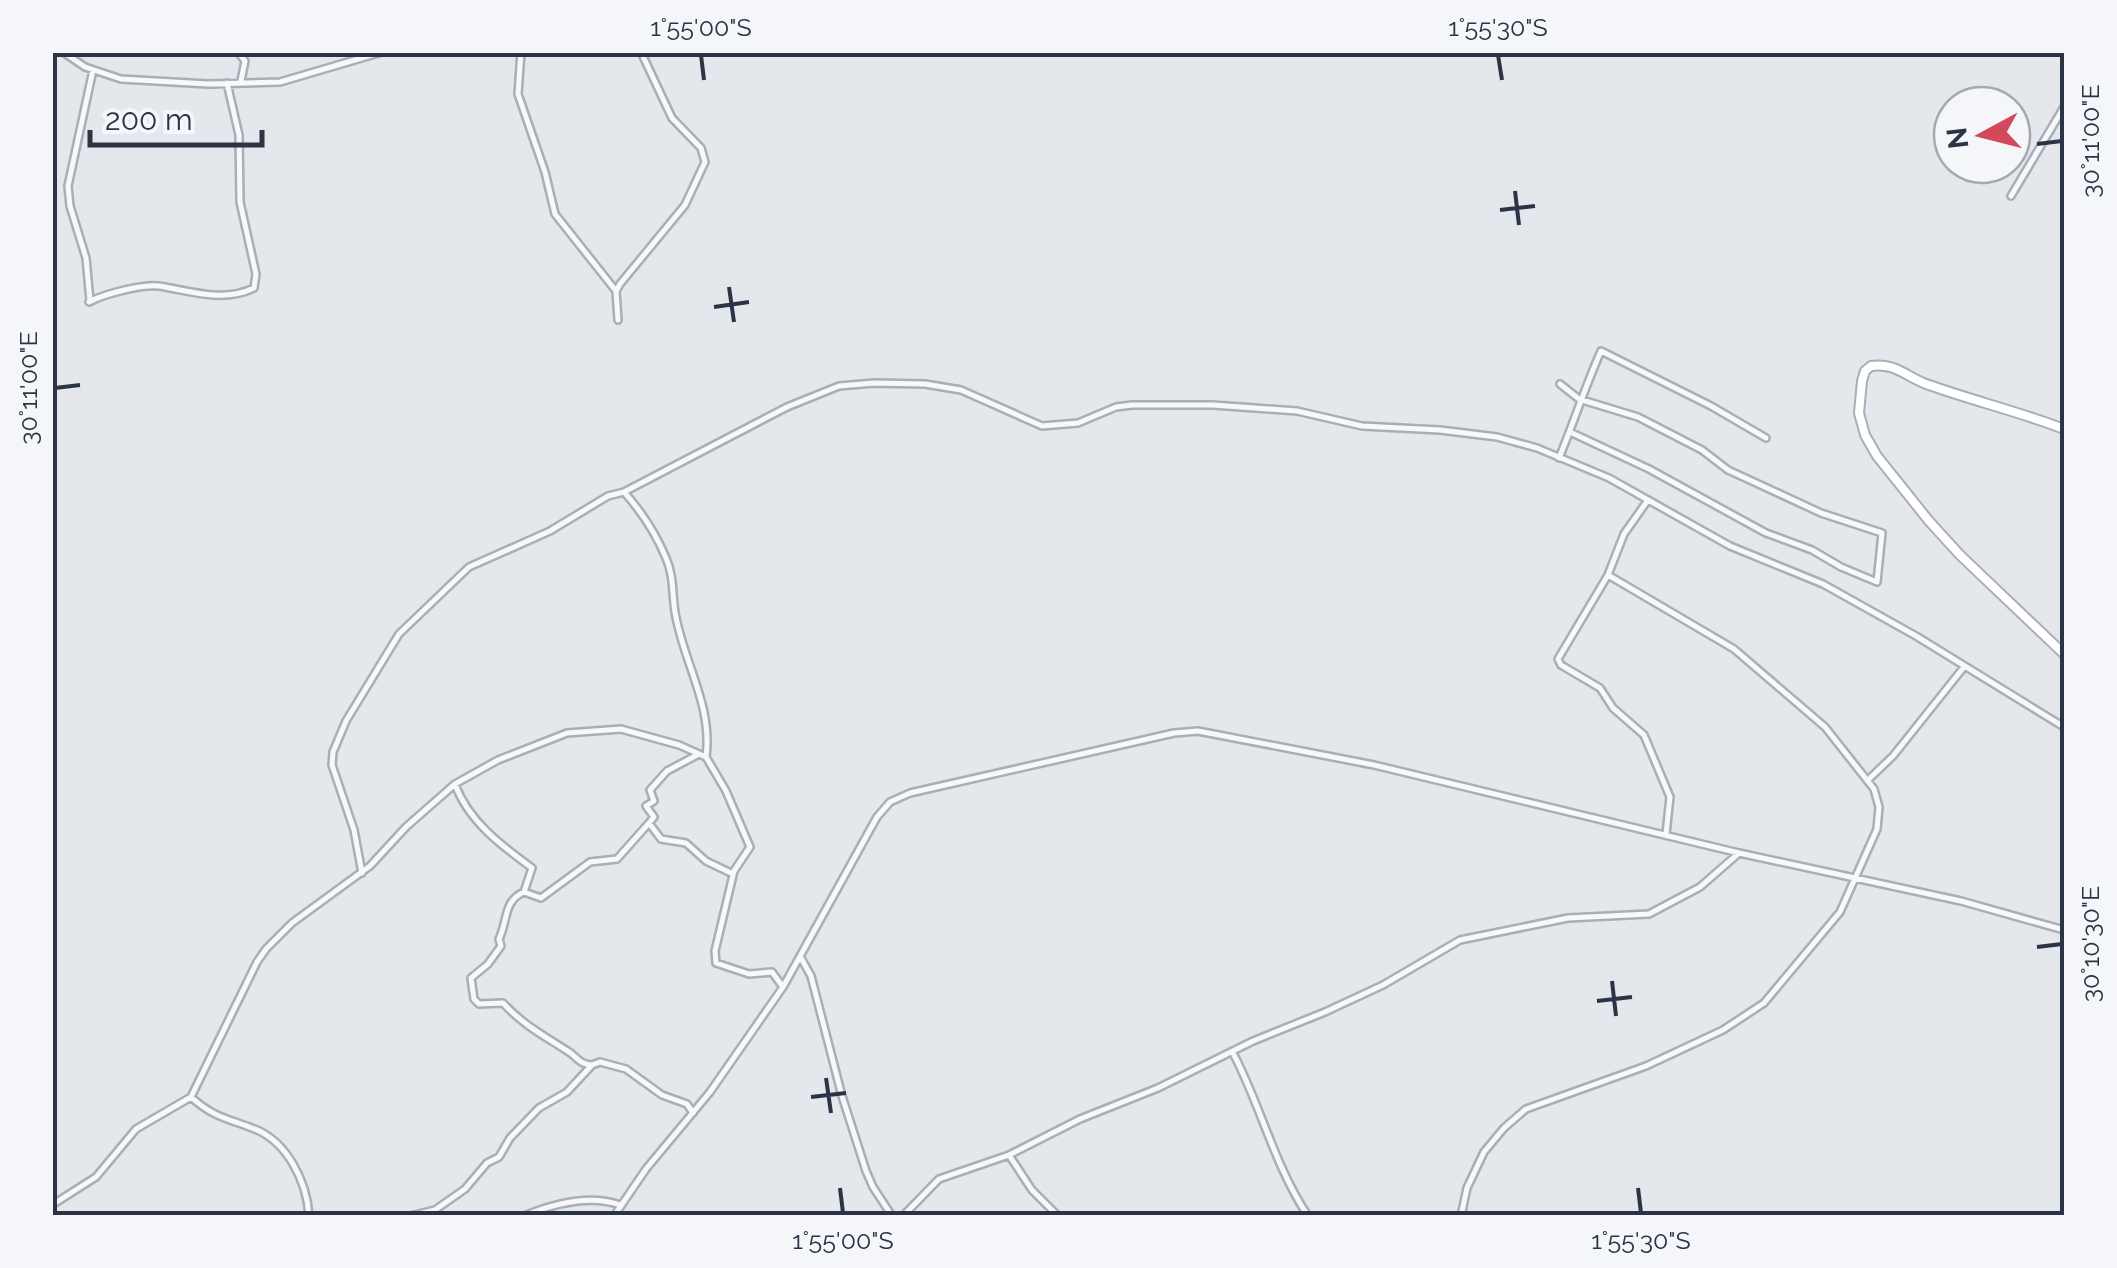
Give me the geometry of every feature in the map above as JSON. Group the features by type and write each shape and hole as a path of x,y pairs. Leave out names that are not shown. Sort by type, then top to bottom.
{"main road":[{"path":"2064,429 2007,407 1924,384 1893,366 1871,366 1862,381 1861,424 1877,456 1960,555 2064,654"}],"street":[{"path":"62,52 94,70 142,81 227,83 302,78 382,52"},
{"path":"238,52 244,61 241,82"},
{"path":"521,52 518,94 546,172 553,210 616,291 618,320"},
{"path":"616,291 685,205 704,162 701,148 672,118 641,52"},
{"path":"94,70 68,186 86,258 90,301 144,286 210,296 254,288 256,274 240,202 239,135 227,83"},
{"path":"2011,196 2064,107"},
{"path":"1559,458 1579,398 1601,351 1766,438"},
{"path":"362,873 354,830 332,766 334,752 346,721 399,634 469,567 550,531 608,496 624,492 801,401 839,386 925,384 961,390 1042,426 1078,423 1132,404 1228,406 1297,411 1372,427 1463,432 1522,443 1608,478 1730,546 1840,592 2064,727"},
{"path":"1560,384 1579,398 1638,417 1702,450 1728,470 1821,513 1882,533 1877,582 1840,568 1812,550 1766,533 1649,468 1570,432"},
{"path":"624,492 656,538 671,570 675,612 688,662 703,697 702,756 749,840 750,847 733,874 715,951 716,964 748,974 772,972 783,987"},
{"path":"1648,500 1624,534 1608,576 1558,659 1561,665 1600,688 1613,708 1644,735 1670,797 1666,834"},
{"path":"1461,1216 1484,1152 1526,1109 1626,1075 1723,1030 1756,1010 1777,990 1826,931 1856,878 1879,816 1878,798 1868,780 1825,727 1744,656 1608,576"},
{"path":"1868,780 1893,756 1964,666"},
{"path":"52,1205 96,1177 136,1129 190,1096 266,949 292,923 382,856 406,827 455,784 498,760 566,733 621,729 679,745 702,756"},
{"path":"614,1216 783,987 877,817 890,802 910,794 1174,733 1198,732 1263,742 1961,902 2064,930"},
{"path":"524,892 541,898 590,862 617,858 654,818 646,806 654,801 650,790 668,771 702,756"},
{"path":"455,784 472,815 502,846 532,868 524,892 508,904 500,946 488,964 470,978 474,999 480,1004 503,1004 522,1024 566,1049 581,1064 606,1062 626,1070 662,1095 686,1104 693,1113"},
{"path":"648,823 661,839 686,843 706,861 733,874"},
{"path":"903,1216 938,1179 1009,1155 1080,1119 1383,985 1460,940 1568,918 1649,914 1700,886 1739,852"},
{"path":"801,958 811,976 866,1171 872,1188 892,1216"},
{"path":"1233,1053 1282,1171 1308,1216"},
{"path":"410,1216 435,1210 465,1189 487,1163 499,1157 510,1138 539,1108 567,1092 592,1065"},
{"path":"190,1096 212,1115 250,1126 282,1148 305,1190 309,1216"},
{"path":"1009,1155 1032,1190 1058,1216"},
{"path":"524,1216 568,1202 599,1200 620,1204"}]}
